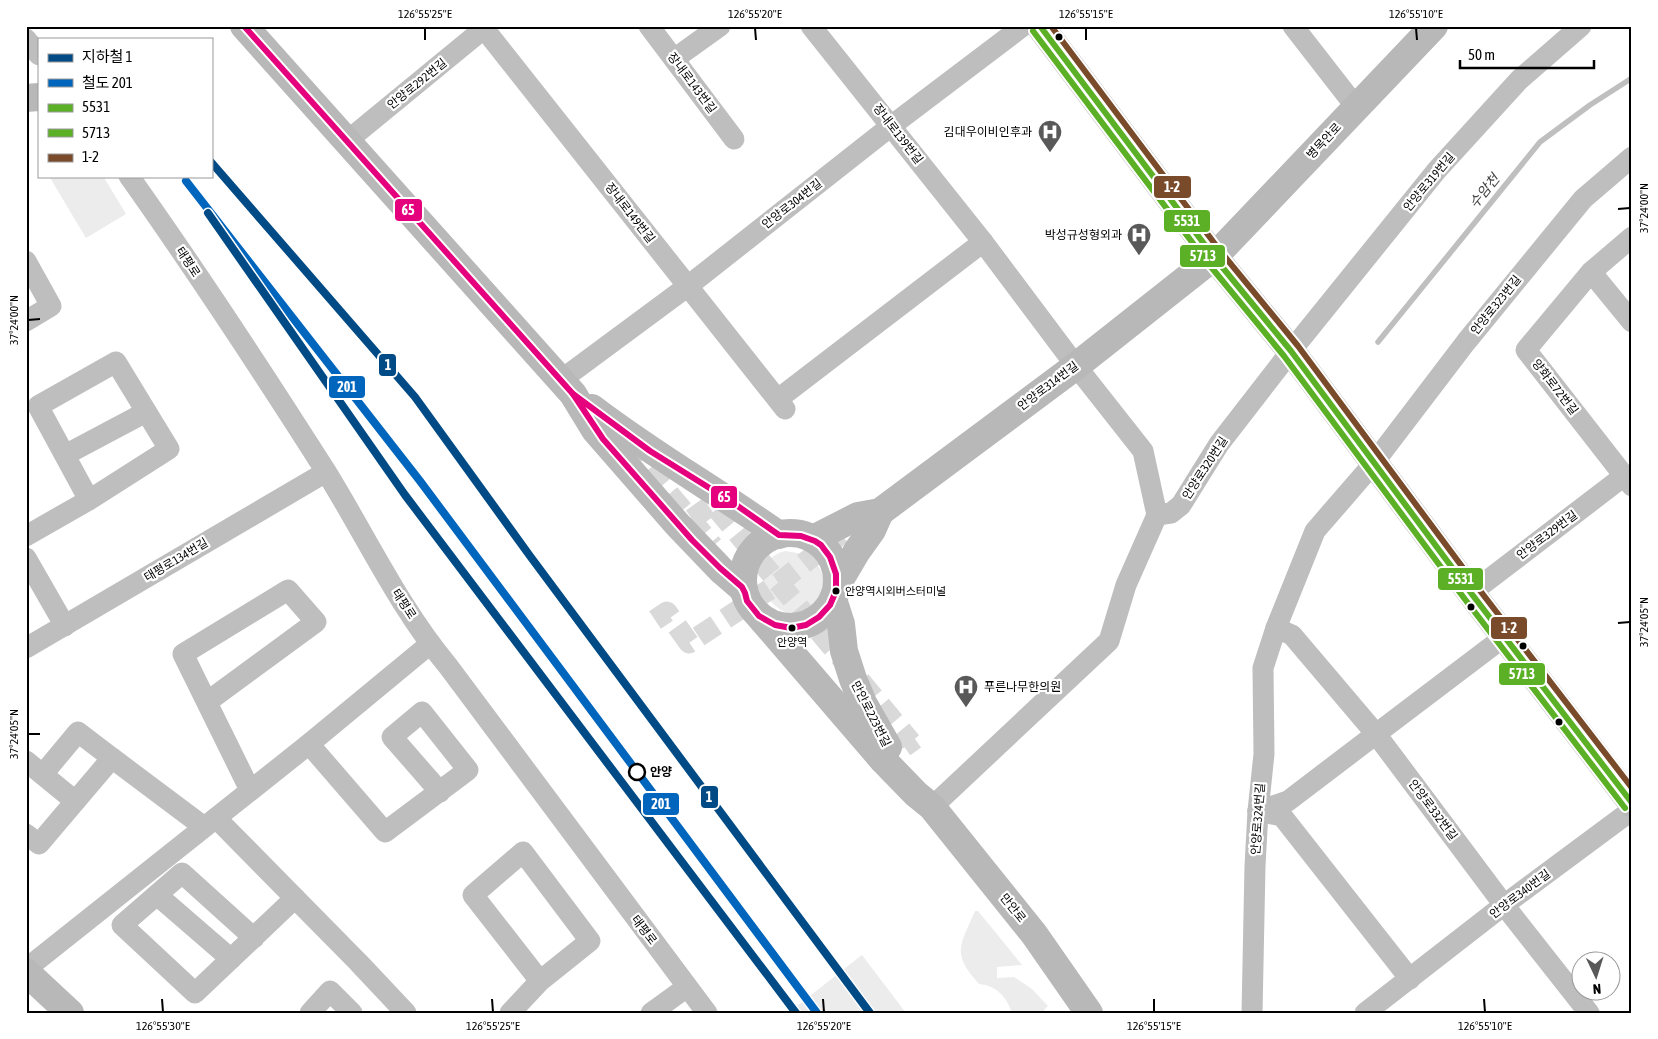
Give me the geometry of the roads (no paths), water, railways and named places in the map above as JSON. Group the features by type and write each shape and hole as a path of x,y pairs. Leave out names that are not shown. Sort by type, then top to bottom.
{"street":[{"path":"244,26 567,387 596,430 678,524 722,571 744,590"},
{"name":"장내로143번길","path":"649,26 734,139"},
{"path":"674,59 720,26"},
{"name":"장내로139번길","path":"811,26 983,242 1076,366 1143,451 1157,515"},
{"name":"안양로304번길","path":"567,387 688,286 891,126 1023,26"},
{"path":"1040,26 1214,258 1291,351 1470,593 1632,802"},
{"path":"1293,26 1356,107"},
{"name":"병목안로","path":"1214,258 1434,26"},
{"name":"안양로319번길","path":"1291,351 1437,170 1519,80 1581,26"},
{"name":"안양로292번길","path":"347,141 484,27"},
{"name":"장내로149번길","path":"484,27 782,404 983,242"},
{"path":"26,40 38,53"},
{"name":"안양로323번길","path":"1373,464 1466,342 1583,199 1632,157"},
{"name":"태평로","path":"131,178 326,472 383,572 430,644 707,1013"},
{"name":"양화로72번길","path":"1629,479 1526,350 1591,272 1632,237"},
{"name":"안양로314번길","path":"880,512 1076,366 1214,258"},
{"path":"26,262 51,306 26,321"},
{"path":"1591,272 1632,322"},
{"name":"안양로320번길","path":"1157,515 1171,512 1181,505 1219,444 1291,351"},
{"path":"26,536 89,500 169,449 116,362 38,406 89,500"},
{"path":"567,387 634,440 732,502 779,535"},
{"path":"65,455 146,412"},
{"name":"안양로324번길","path":"1252,1013 1255,866 1264,754 1263,668 1276,628 1314,530 1373,464"},
{"name":"태평로134번길","path":"26,648 326,472"},
{"name":"안양로329번길","path":"1470,593 1629,479"},
{"path":"812,539 858,516 880,512"},
{"path":"835,592 835,567 827,551 812,539 802,535 779,535 762,542 750,555 744,572 744,590 747,600 760,617 775,625 792,628 809,623 824,614 857,551 872,530 880,512"},
{"path":"924,800 1109,641 1126,584 1157,515"},
{"path":"26,558 65,626"},
{"path":"207,702 316,622 288,590 184,654 207,702 250,790"},
{"name":"만안로223번길","path":"835,592 844,650 852,679 868,711 924,800"},
{"name":"만안로","path":"760,617 883,760 924,800 1034,934 1088,1013"},
{"path":"1276,628 1292,635 1376,734"},
{"path":"1258,811 1288,800 1504,637"},
{"path":"70,1013 26,970 309,744 430,644"},
{"path":"43,774 78,732 112,758 210,822 295,898 406,1013"},
{"name":"안양로332번길","path":"1376,734 1504,905 1589,1013"},
{"path":"309,744 385,832 440,792"},
{"path":"26,834 39,844 112,758"},
{"path":"26,761 76,801"},
{"name":"안양로340번길","path":"1365,1013 1504,905 1632,810"},
{"path":"1258,811 1282,816 1410,979"},
{"path":"510,1013 540,981 590,941 523,852 472,894 540,981"},
{"path":"254,938 182,873 122,925 195,993 254,938 295,898"},
{"path":"156,895 231,959"},
{"path":"651,1013 686,987"},
{"path":"310,1013 330,991 352,1013"}],"waterway":[{"name":"수암천","path":"1378,342 1540,142 1590,105 1632,78"}],"tunnel":[{"path":"628,445 713,546"},
{"path":"692,519 713,504 911,742"},
{"path":"655,620 667,612 689,643 779,583 841,534"},
{"path":"879,760 881,763 915,739"}],"metro line":[{"name":"1","path":"212,163 415,397 530,556 870,1013"},
{"name":"1","path":"208,213 405,495 796,1013"}],"rail line":[{"name":"201","path":"186,181 420,481 817,1013"}],"place":[{"name":"김대우이비인후과","path":"1050,153"},
{"name":"박성규성형외과","path":"1139,256"},
{"name":"안양역시외버스터미널","path":"836,591"},
{"name":"안양역","path":"792,628"},
{"name":"푸른나무한의원","path":"966,708"},
{"name":"안양","path":"637,772"}]}
